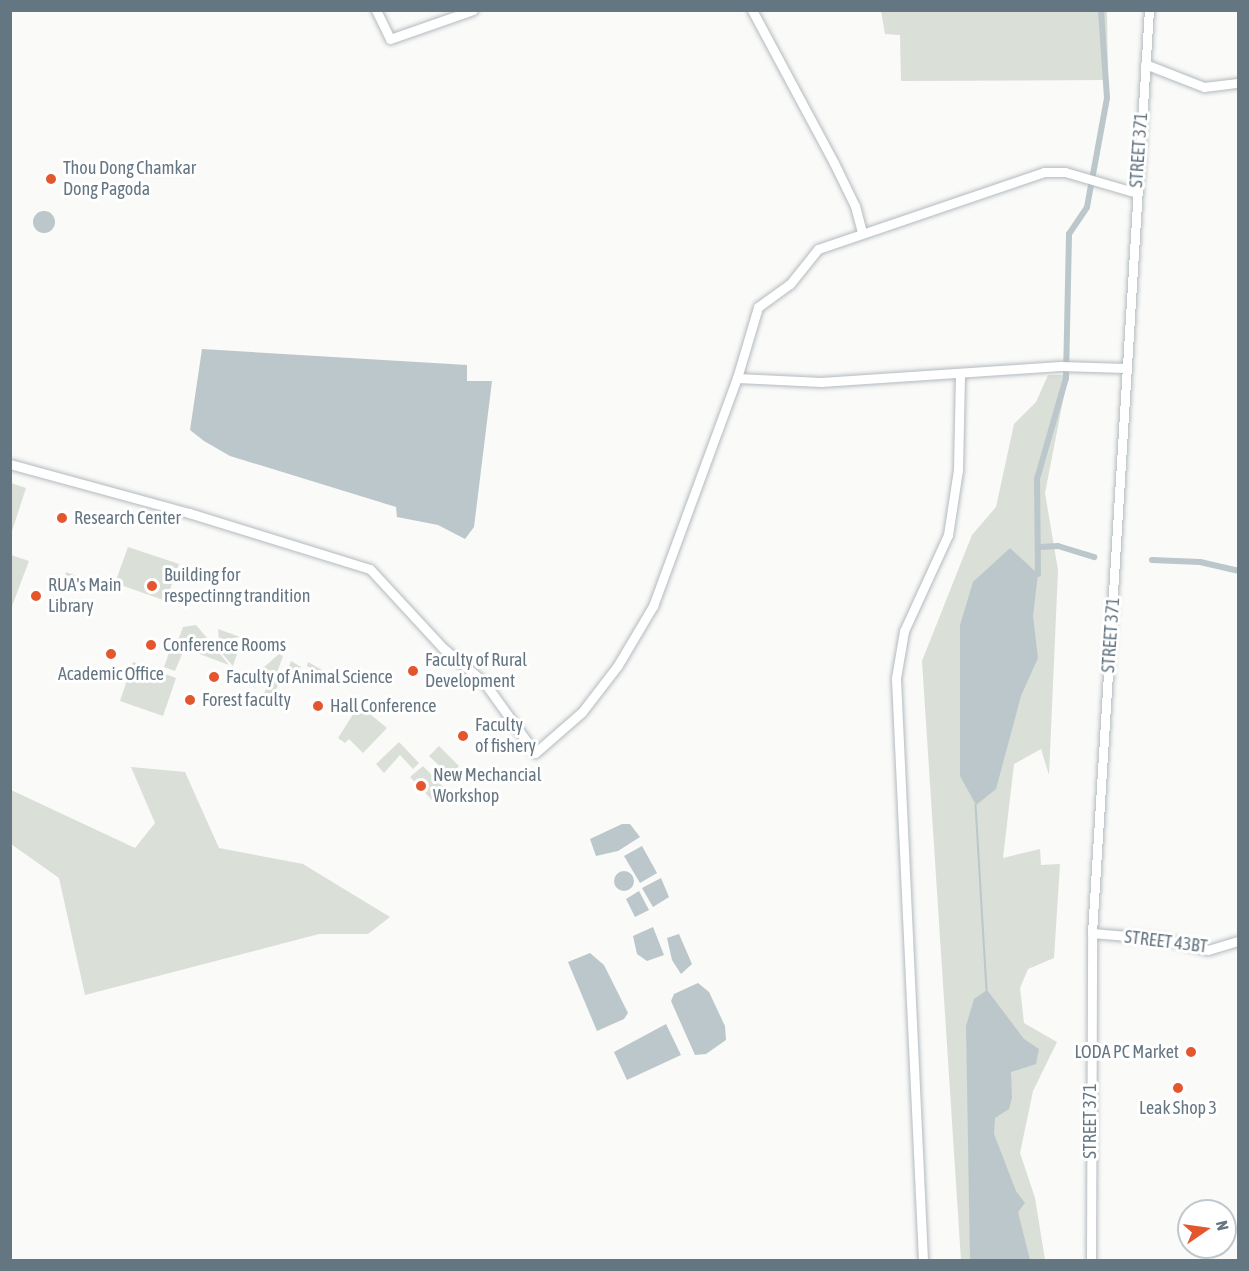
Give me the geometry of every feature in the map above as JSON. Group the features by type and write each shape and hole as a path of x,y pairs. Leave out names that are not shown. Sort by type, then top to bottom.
{"street":[{"path":"376,10 390,39 473,10"},
{"path":"752,10 834,162 855,206 862,233"},
{"name":"STREET 371","path":"1091,1260 1092,933 1149,10"},
{"path":"1145,64 1204,87 1239,83"},
{"path":"10,464 189,513 370,569 380,584 443,648 484,682 535,753 582,712 618,665 653,606 737,378 758,307 790,284 822,246 1038,173 1065,172 1137,193"},
{"path":"737,378 821,382 960,375 1060,366 1126,368"},
{"path":"923,1260 896,678 904,631 948,535 958,470 960,375"},
{"name":"STREET 43BT","path":"1092,933 1163,939 1208,950 1239,941"}],"shaded area":[{"path":"881,11 1107,11 1108,80 901,81 900,35 885,34"},
{"path":"44,211 52,214 55,222 52,230 44,233 36,230 33,222 36,214"},
{"path":"202,349 467,365 467,381 492,381 474,527 465,539 438,525 397,517 396,507 230,456 204,441 190,430"},
{"path":"1048,375 1068,375 1045,493 1058,570 1049,775 1041,749 1014,764 1003,858 1040,849 1041,865 1060,864 1054,958 1028,969 1020,988 1024,1023 1057,1042 1033,1091 1020,1153 1035,1198 1045,1260 961,1260 922,661 972,535 996,507 1014,424 1036,402"},
{"path":"11,483 26,488 10,534"},
{"path":"128,547 179,564 166,601 115,583"},
{"path":"1010,548 1038,574 1033,616 1038,658 1021,696 996,789 976,805 960,776 960,625 973,582"},
{"path":"11,555 29,561 12,606 10,606"},
{"path":"66,572 115,590 114,594 65,577"},
{"path":"196,625 207,638 205,643 176,646 183,627"},
{"path":"218,629 240,637 219,640"},
{"path":"238,641 240,645 233,666 217,648 219,642"},
{"path":"205,645 216,649 229,665 181,647"},
{"path":"171,647 183,652 175,671 164,667"},
{"path":"279,654 283,656 275,678 265,674 262,669"},
{"path":"291,661 301,667 291,685 283,682"},
{"path":"133,662 176,678 163,716 120,701"},
{"path":"308,662 331,675 328,680 307,666"},
{"path":"269,680 279,683 268,708 260,705"},
{"path":"359,705 387,728 363,753 349,739 345,743 338,738"},
{"path":"399,742 419,763 413,769 400,755 384,773 376,764"},
{"path":"439,746 459,766 450,776 429,756"},
{"path":"423,766 450,794 445,801 438,794 432,800 410,777"},
{"path":"131,767 185,772 219,848 303,864 390,917 368,934 319,934 85,995 59,878 11,844 11,790 135,848 155,823"},
{"path":"622,824 630,824 640,837 618,851 596,856 590,839"},
{"path":"642,846 657,873 640,883 624,856"},
{"path":"624,871 631,874 634,881 631,888 624,891 617,888 614,881 617,874"},
{"path":"661,878 669,897 653,907 642,888"},
{"path":"639,891 649,910 635,917 626,899"},
{"path":"653,927 664,955 647,961 637,954 633,936"},
{"path":"679,934 692,964 681,974 672,960 667,938"},
{"path":"590,953 604,965 628,1013 624,1019 597,1031 568,962"},
{"path":"698,983 709,992 725,1026 726,1040 706,1054 695,1055 671,1001 674,994"},
{"path":"987,990 1024,1039 1039,1049 1036,1064 1011,1072 1012,1098 1009,1109 995,1118 994,1134 1016,1191 1025,1203 1018,1212 1030,1260 970,1260 966,1026 974,999"},
{"path":"666,1024 681,1055 627,1080 614,1052"}],"waterway":[{"path":"1038,574 1037,479 1066,378 1069,234 1087,207 1107,98 1101,10"},
{"path":"1040,547 1058,546 1094,557"},
{"path":"1152,560 1200,562 1238,571"},
{"path":"976,805 987,990"}],"place":[{"name":"Thou Dong Chamkar Dong Pagoda","path":"51,179"},
{"name":"Research Center","path":"62,518"},
{"name":"Building for respectinng trandition","path":"152,586"},
{"name":"RUA's Main Library","path":"36,596"},
{"name":"Conference Rooms","path":"151,645"},
{"name":"Academic Office","path":"111,654"},
{"name":"Faculty of Rural Development","path":"413,671"},
{"name":"Faculty of Animal Science","path":"214,677"},
{"name":"Forest faculty","path":"190,700"},
{"name":"Hall Conference","path":"318,706"},
{"name":"Faculty of fishery","path":"463,736"},
{"name":"New Mechancial Workshop","path":"421,786"},
{"name":"LODA PC Market","path":"1191,1052"},
{"name":"Leak Shop 3","path":"1178,1088"}]}
